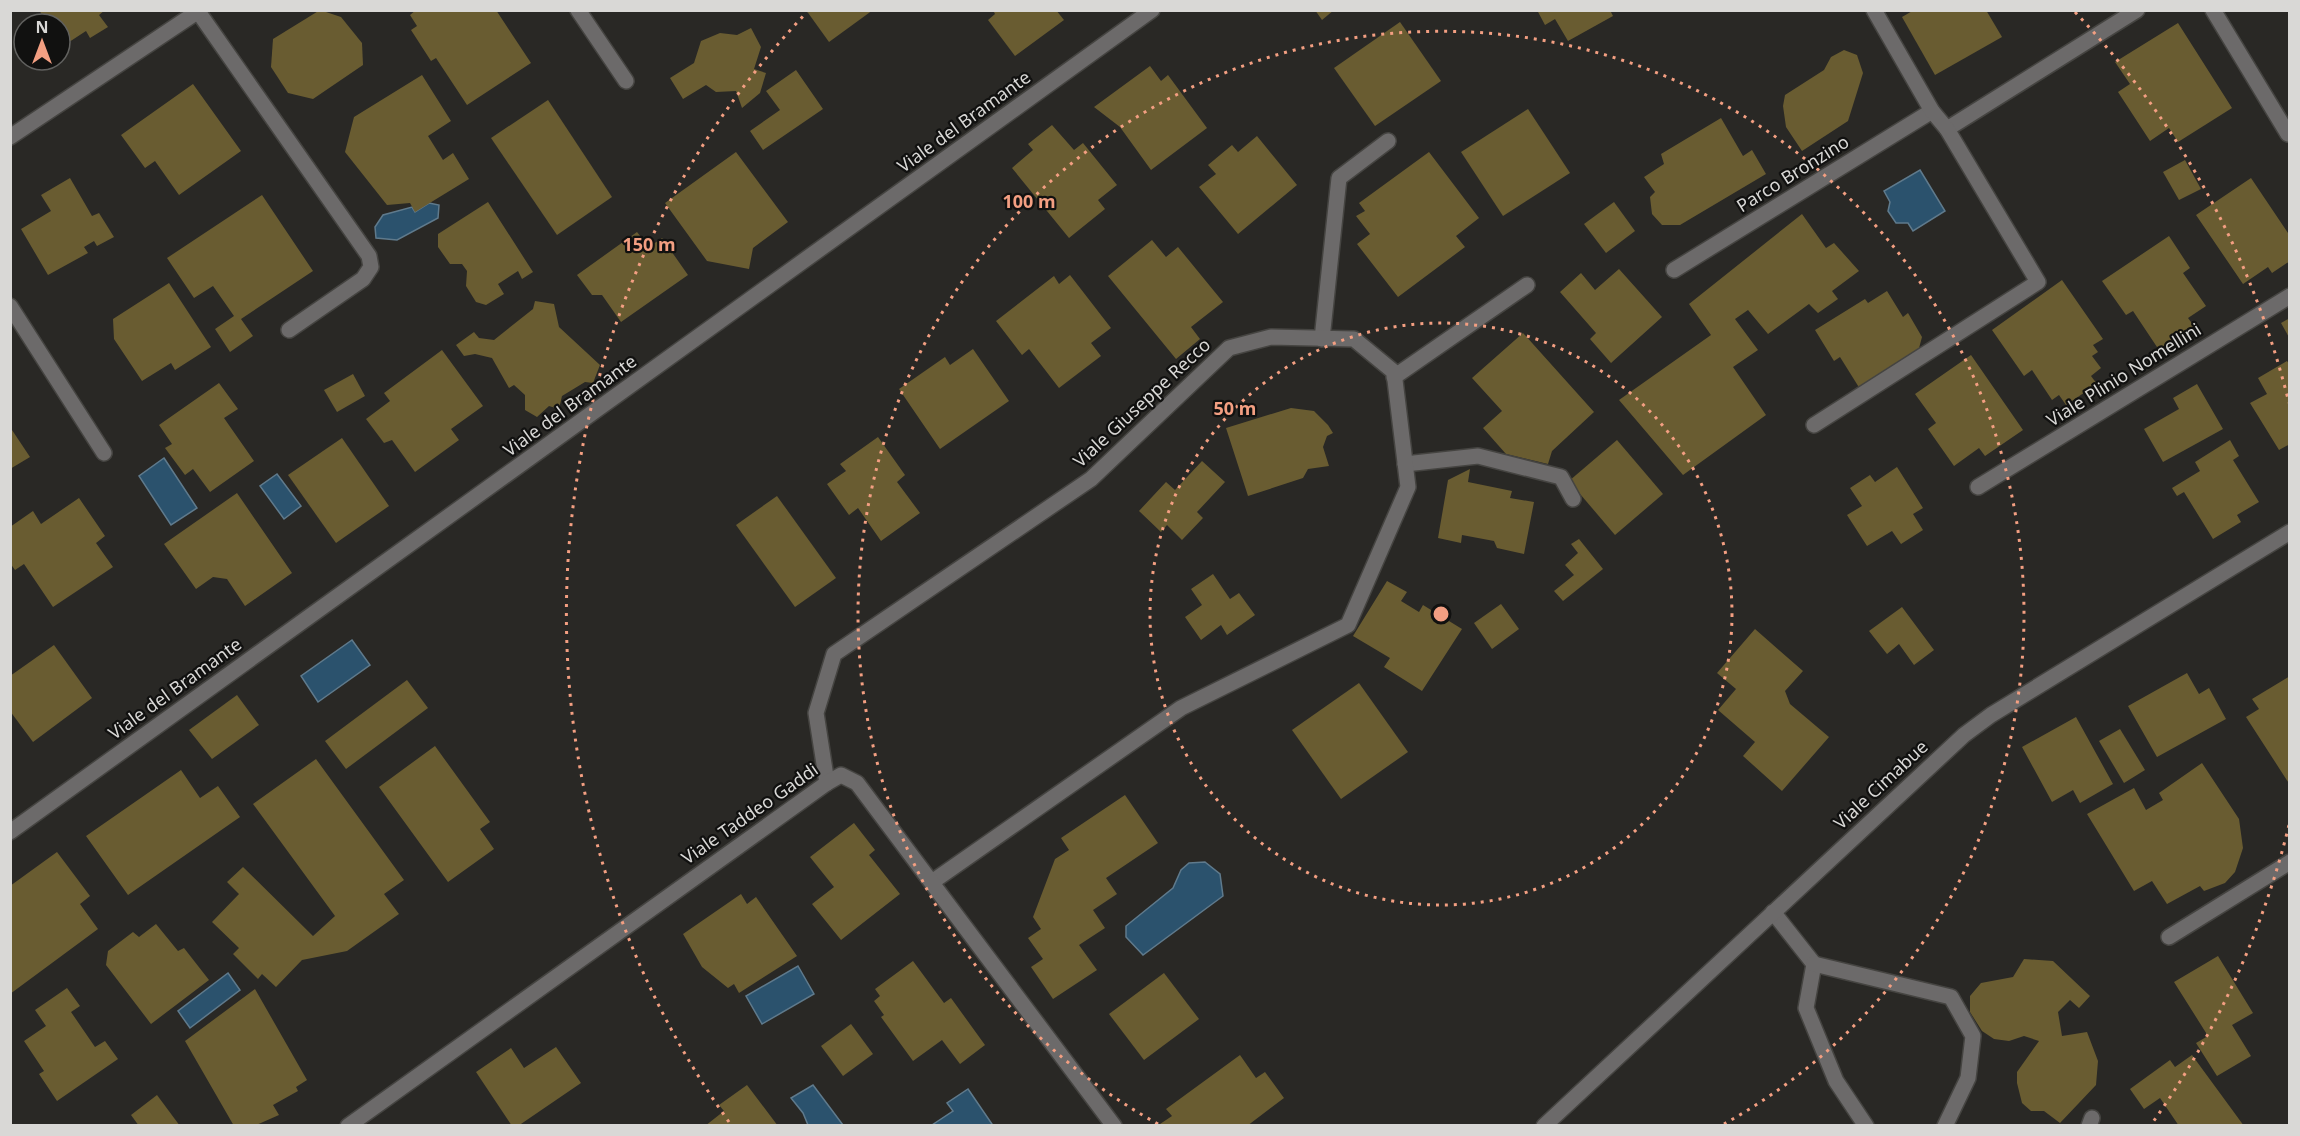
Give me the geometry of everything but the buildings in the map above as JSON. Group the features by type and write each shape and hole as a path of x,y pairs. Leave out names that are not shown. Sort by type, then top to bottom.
{"street":[{"path":"578,10 626,81"},
{"name":"Viale del Bramante","path":"10,832 1152,10"},
{"path":"1814,425 2038,282 1947,129 1932,111 1874,10"},
{"path":"1947,129 2137,10"},
{"path":"2213,10 2288,134"},
{"path":"10,138 198,11 369,256 371,267 363,279 290,330"},
{"name":"Parco Bronzino","path":"1674,270 1932,111"},
{"path":"1322,339 1339,178 1388,141"},
{"path":"932,882 1181,708 1348,625 1408,487 1394,377 1527,285"},
{"name":"Viale Plinio Nomellini","path":"1978,487 2289,296"},
{"path":"10,306 104,453"},
{"name":"Viale Giuseppe Recco","path":"826,783 816,713 834,654 1091,479 1229,348 1271,338 1354,339 1394,372 1394,377"},
{"path":"1405,464 1478,456 1561,477 1573,499"},
{"name":"Viale Cimabue","path":"1544,1125 1964,735 1991,715 2289,532"},
{"name":"Viale Taddeo Gaddi","path":"348,1125 826,783 841,775 857,783 1114,1125"},
{"path":"2169,937 2289,862"},
{"path":"1773,912 1814,964 1951,997 1973,1036 1968,1078 1945,1125"},
{"path":"1814,964 1806,1008 1836,1081 1866,1125"}],"water":[{"path":"1920,170 1945,211 1913,231 1908,223 1896,223 1888,211 1890,202 1884,191"},
{"path":"429,203 439,205 438,218 397,240 376,238 375,227 383,215 412,207 415,212"},
{"path":"164,458 197,508 171,525 139,476"},
{"path":"277,474 301,506 284,519 260,486"},
{"path":"352,640 370,665 318,702 301,676"},
{"path":"1205,862 1220,874 1223,896 1143,955 1126,937 1126,926 1173,888 1181,870 1189,863"},
{"path":"798,966 814,994 762,1024 746,996"},
{"path":"228,973 240,990 190,1028 178,1011"},
{"path":"813,1085 843,1125 808,1125 803,1113 791,1098"},
{"path":"968,1089 992,1124 989,1126 932,1125 953,1111 947,1103"}]}
